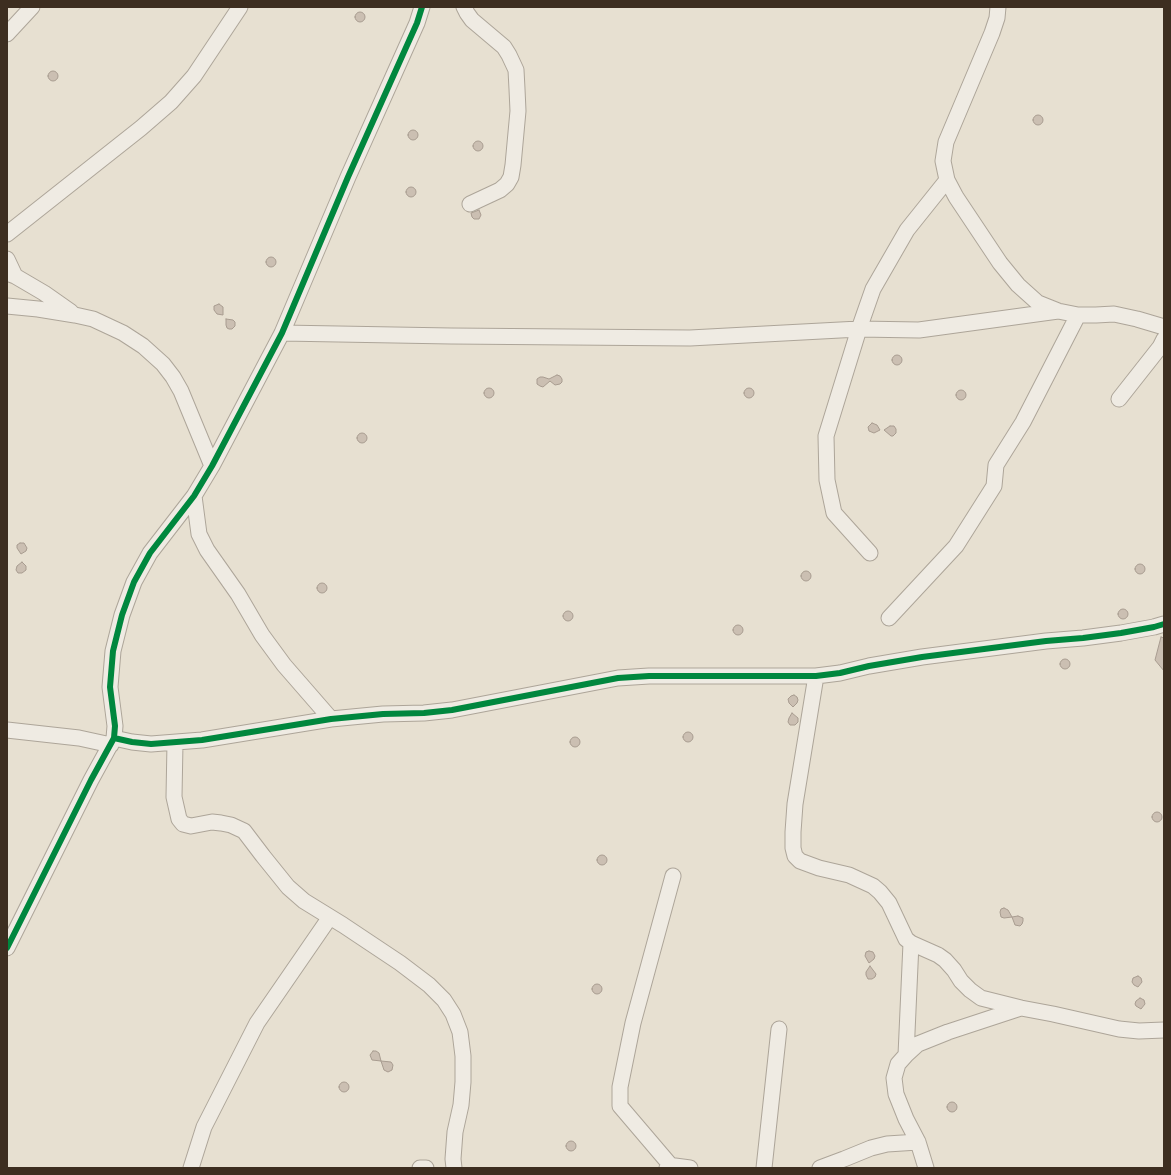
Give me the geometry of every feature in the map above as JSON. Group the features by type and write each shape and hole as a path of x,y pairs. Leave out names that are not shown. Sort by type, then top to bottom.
{"street":[{"path":"7,34 32,7"},
{"path":"7,234 141,128 171,102 194,76 240,7"},
{"path":"7,948 113,741 115,726 110,687 113,651 122,615 134,582 150,553 194,496 212,466 282,333 348,177 417,23 422,7"},
{"path":"464,7 472,20 504,47 509,55 516,70 518,118 511,177 507,184 500,190 470,204"},
{"path":"998,7 997,18 992,33 946,142 943,161 947,180 956,197 1000,262 1018,286 1038,303 1058,311 1078,315 1114,314 1164,327"},
{"path":"870,553 834,513 826,480 826,436 872,289 907,230 947,180"},
{"path":"7,259 11,275 44,293 75,315"},
{"path":"7,306 32,308 93,319 124,333 143,346 163,364 173,377 181,391 212,466"},
{"path":"282,333 690,338 859,329 919,330 1058,311"},
{"path":"889,618 956,546 994,486 996,465 1023,422 1078,315"},
{"path":"1119,399 1160,347 1164,339"},
{"path":"194,496 199,534 207,550 238,594 262,634 284,665 331,719"},
{"path":"7,730 151,744 175,743 331,719 452,710 618,678 649,676 816,676 922,657 1046,640 1083,638 1121,633 1164,624"},
{"path":"816,676 795,804 793,832 793,848 795,856 800,861 819,868 849,875 872,886 880,892 889,903 906,939 945,960 954,970 961,982 981,998 1119,1029 1139,1031 1164,1030"},
{"path":"175,743 174,797 179,819 183,824 191,826 220,822 237,827 244,831 288,887 304,901 400,963 444,1000 454,1014 460,1032 463,1056 463,1082 461,1105 455,1132 453,1159 454,1168"},
{"path":"673,876 633,1023 620,1087 620,1106 669,1167 690,1168"},
{"path":"191,1168 204,1128 257,1023 330,917"},
{"path":"906,1055 911,943"},
{"path":"926,1168 918,1142 906,1119 896,1094 894,1078 898,1064 918,1044 962,1027 1021,1008"},
{"path":"764,1168 780,1030"},
{"path":"820,1168 870,1148 887,1144 918,1142"},
{"path":"420,1168 426,1168"}],"building":[{"path":"358,12 362,12 364,13 364,21 358,22 355,19 355,15"},
{"path":"51,71 55,71 57,72 57,80 51,81 48,78 48,74"},
{"path":"1036,115 1040,115 1042,116 1042,124 1036,125 1033,122 1033,118"},
{"path":"411,130 415,130 417,131 417,139 411,140 408,137 408,133"},
{"path":"476,141 480,141 482,142 482,150 476,151 473,148 473,144"},
{"path":"409,187 413,187 415,188 415,196 409,197 406,194 406,190"},
{"path":"479,210 481,215 479,219 474,219 471,213"},
{"path":"269,257 273,257 275,258 275,266 269,267 266,264 266,260"},
{"path":"219,304 223,307 223,315 217,314 214,310 214,306"},
{"path":"226,319 233,320 235,322 235,326 232,329 227,328"},
{"path":"895,355 899,355 901,356 901,364 895,365 892,362 892,358"},
{"path":"557,375 562,379 560,384 555,385 550,381 543,387 537,384 537,379 540,377 549,379"},
{"path":"487,388 491,388 493,389 493,397 487,398 484,395 484,391"},
{"path":"747,388 751,388 753,389 753,397 747,398 744,395 744,391"},
{"path":"959,390 963,390 965,391 965,399 959,400 956,397 956,393"},
{"path":"872,423 877,425 880,430 874,433 869,431 868,427"},
{"path":"890,426 894,426 896,429 896,433 893,436 884,430"},
{"path":"360,433 364,433 366,434 366,442 360,443 357,440 357,436"},
{"path":"24,543 27,548 26,551 21,554 17,548 17,545"},
{"path":"22,562 26,566 26,570 22,573 18,573 16,570 17,566"},
{"path":"1138,564 1142,564 1144,565 1144,573 1138,574 1135,571 1135,567"},
{"path":"804,571 808,571 810,572 810,580 804,581 801,578 801,574"},
{"path":"320,583 324,583 326,584 326,592 320,593 317,590 317,586"},
{"path":"1121,609 1125,609 1127,610 1127,618 1121,619 1118,616 1118,612"},
{"path":"566,611 570,611 572,612 572,620 566,621 563,618 563,614"},
{"path":"736,625 740,625 742,626 742,634 736,635 733,632 733,628"},
{"path":"1161,637 1164,638 1164,671 1155,660"},
{"path":"1063,659 1067,659 1069,660 1069,668 1063,669 1060,666 1060,662"},
{"path":"794,695 798,700 793,707 789,703 788,699"},
{"path":"792,713 798,718 798,722 795,725 790,725 788,722"},
{"path":"686,732 690,732 692,733 692,741 686,742 683,739 683,735"},
{"path":"573,737 577,737 579,738 579,746 573,747 570,744 570,740"},
{"path":"1155,812 1159,812 1161,813 1161,821 1155,822 1152,819 1152,815"},
{"path":"600,855 604,855 606,856 606,864 600,865 597,862 597,858"},
{"path":"1004,908 1008,910 1012,917 1001,917 1001,909"},
{"path":"1018,916 1023,918 1020,926 1015,925 1012,917"},
{"path":"866,952 873,952 875,956 869,963 865,956"},
{"path":"870,966 876,974 872,979 868,979 866,972"},
{"path":"1138,976 1141,978 1142,982 1138,987 1132,982 1133,978"},
{"path":"595,984 599,984 601,985 601,993 595,994 592,991 592,987"},
{"path":"1140,998 1144,1000 1145,1004 1141,1009 1135,1004"},
{"path":"373,1051 379,1053 381,1061 372,1060 370,1055"},
{"path":"381,1061 391,1062 393,1065 392,1070 388,1072 384,1070"},
{"path":"342,1082 346,1082 348,1083 348,1091 342,1092 339,1089 339,1085"},
{"path":"950,1102 954,1102 956,1103 956,1111 950,1112 947,1109 947,1105"},
{"path":"569,1141 573,1141 575,1142 575,1150 569,1151 566,1148 566,1144"}],"cycle path":[{"path":"7,948 91,780 114,738 115,726 110,687 113,651 122,615 134,582 150,553 194,496 212,466 282,333 348,177 417,23 422,7"},
{"path":"114,738 151,744 202,740 331,719 452,710 618,678 649,676 816,676 840,673 869,666 922,657 1121,633 1164,624"}]}
